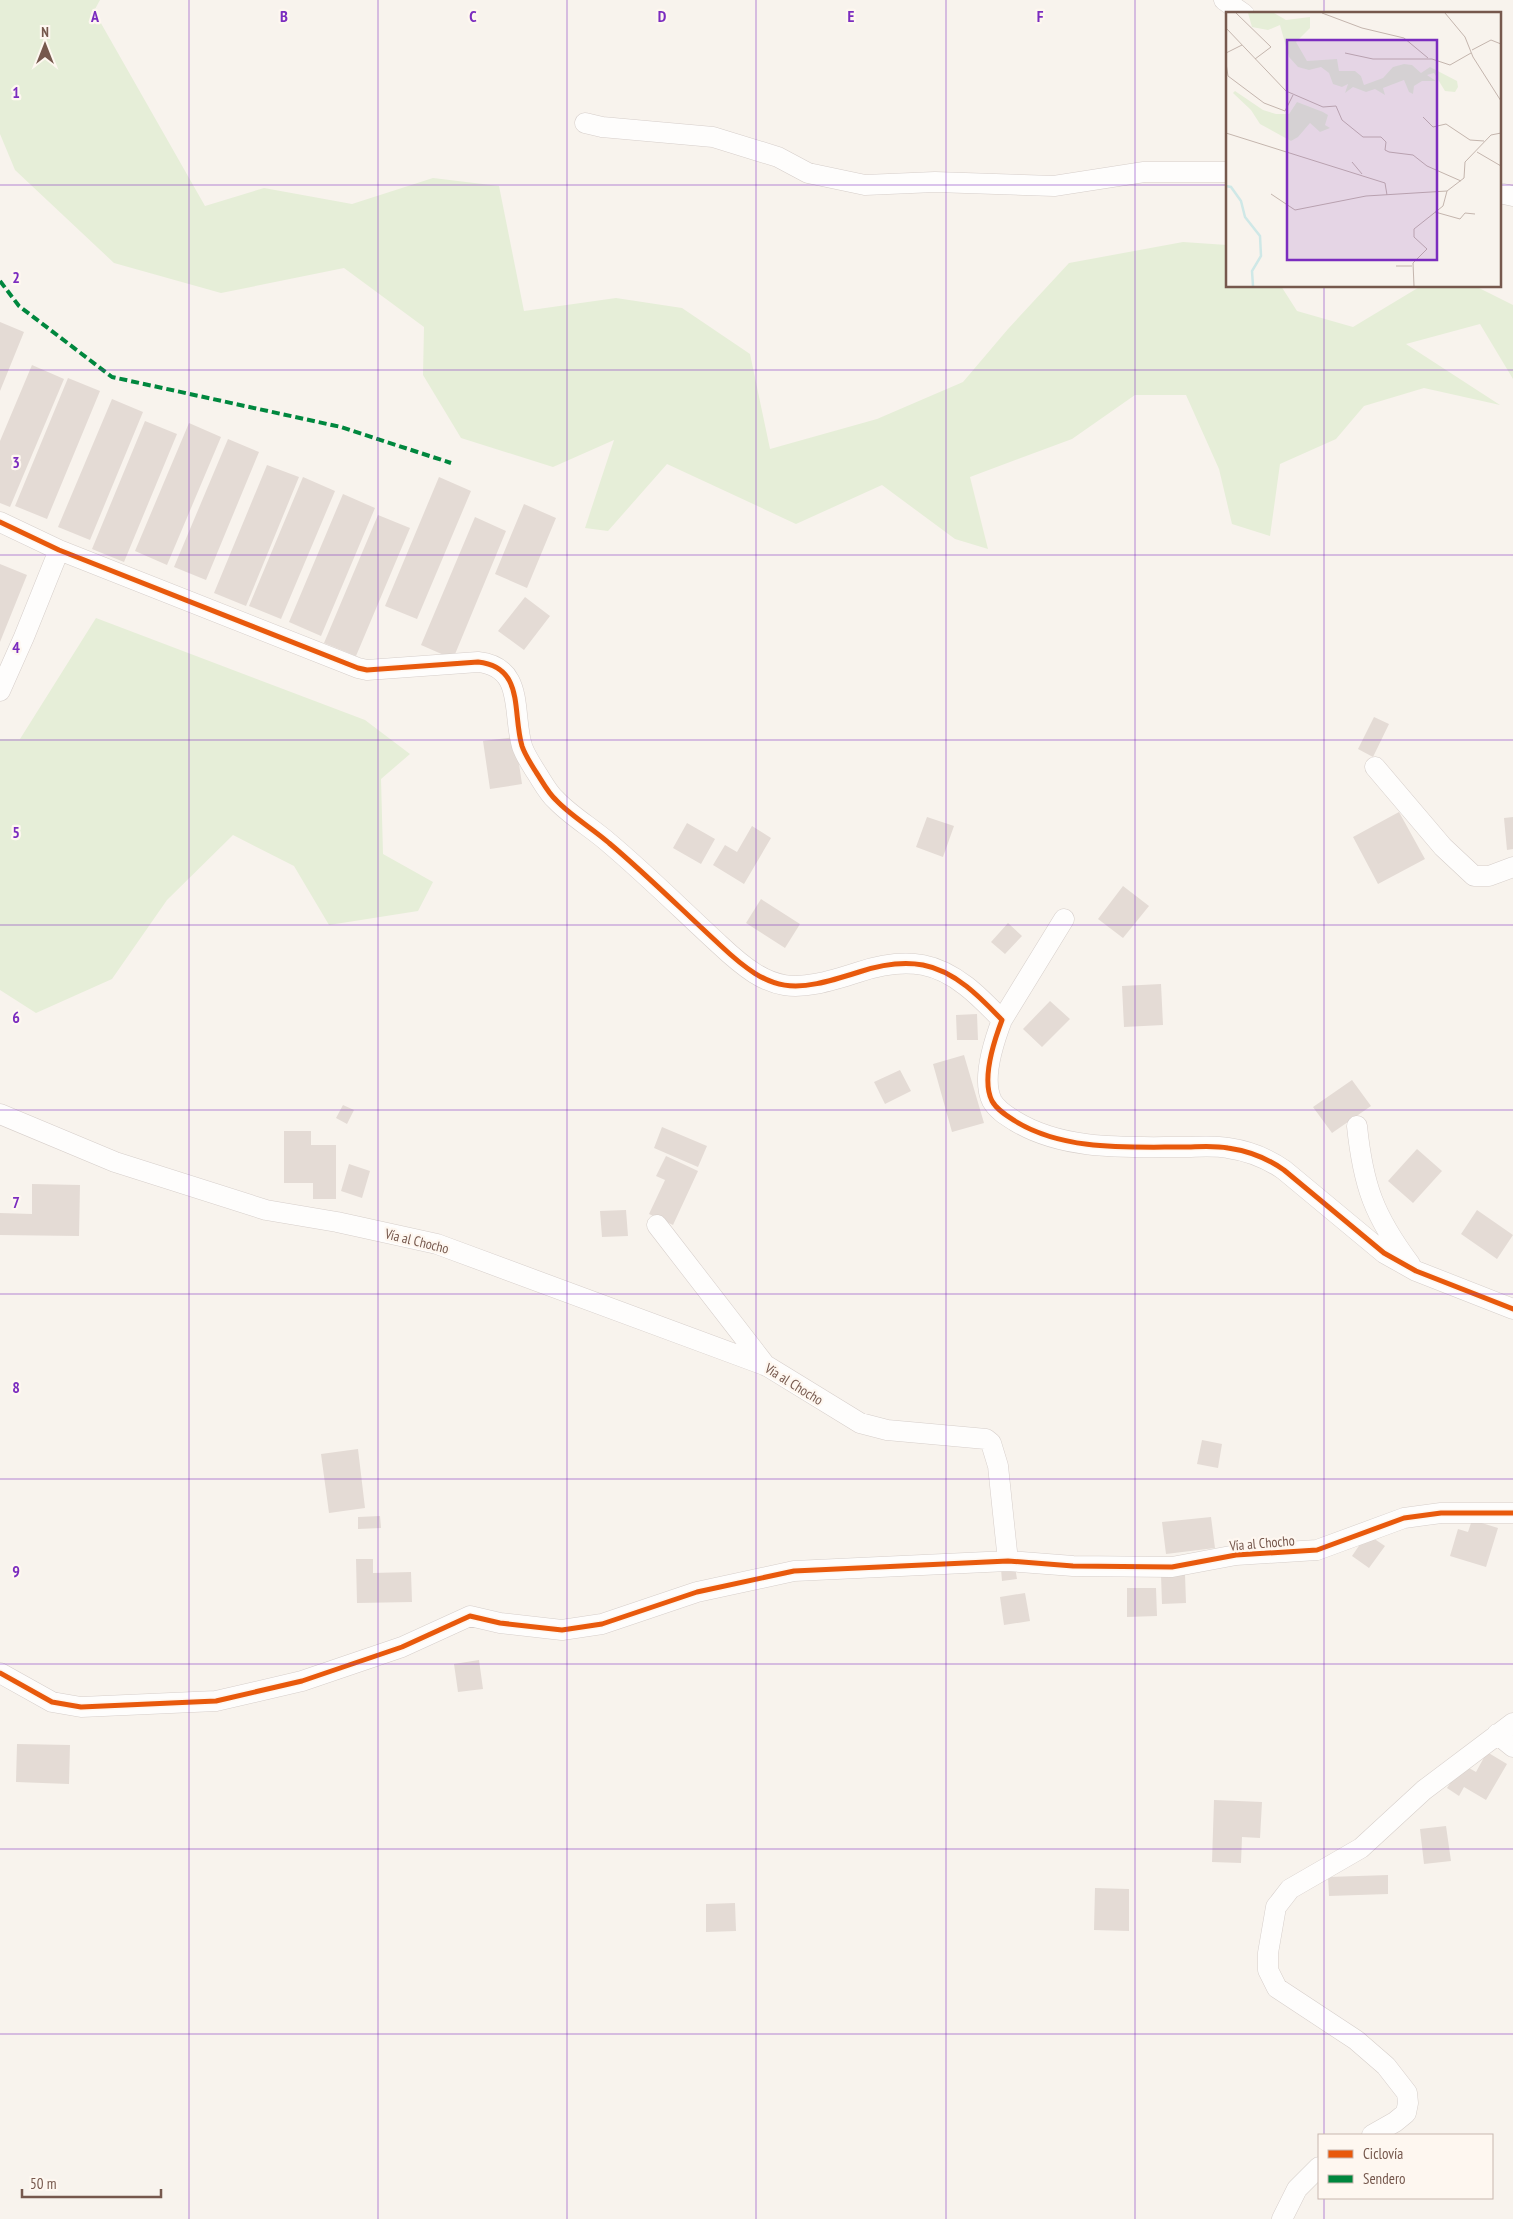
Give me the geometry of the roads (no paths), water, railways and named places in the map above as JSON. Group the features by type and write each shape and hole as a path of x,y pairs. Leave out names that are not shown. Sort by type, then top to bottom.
{"street":[{"path":"1224,0 1241,12"},
{"path":"586,123 602,127 713,137 778,157 808,173 865,185 935,182 1054,186 1144,172 1226,172"},
{"path":"1500,192 1513,196"},
{"path":"0,522 59,550 358,668 367,670 478,662 489,663 499,668 509,679 515,695 522,747 555,800 609,843 727,952 762,979 782,986 804,987 877,966 895,963 923,965 949,975 965,984 1002,1020"},
{"path":"0,691 59,550"},
{"path":"1375,767 1443,847 1474,876 1489,876 1513,866"},
{"path":"1064,919 1002,1020 991,1050 988,1080 992,1101 1004,1114 1026,1128 1068,1141 1125,1147 1226,1147 1268,1159 1284,1170 1384,1253 1416,1271 1513,1309"},
{"name":"Vía al Chocho","path":"0,1114 115,1162 266,1210 337,1222 437,1244 766,1366 860,1423 887,1430 986,1439 991,1443 998,1466 1008,1561 1073,1566 1172,1566 1236,1555 1318,1550 1404,1518 1441,1513 1513,1513"},
{"path":"1356,1126 1361,1166 1374,1205 1392,1240 1416,1271"},
{"path":"657,1225 766,1366"},
{"path":"0,1673 52,1702 81,1707 216,1701 302,1681 402,1647 470,1616 500,1623 562,1630 602,1624 697,1592 794,1570 1008,1561"},
{"path":"1374,2134 1395,2122 1406,2113 1407,2093 1386,2066 1356,2040 1277,1988 1268,1970 1268,1953 1276,1907 1290,1890 1361,1848 1424,1790 1505,1728 1513,1747"},
{"path":"1282,2219 1297,2189 1318,2168"}]}
